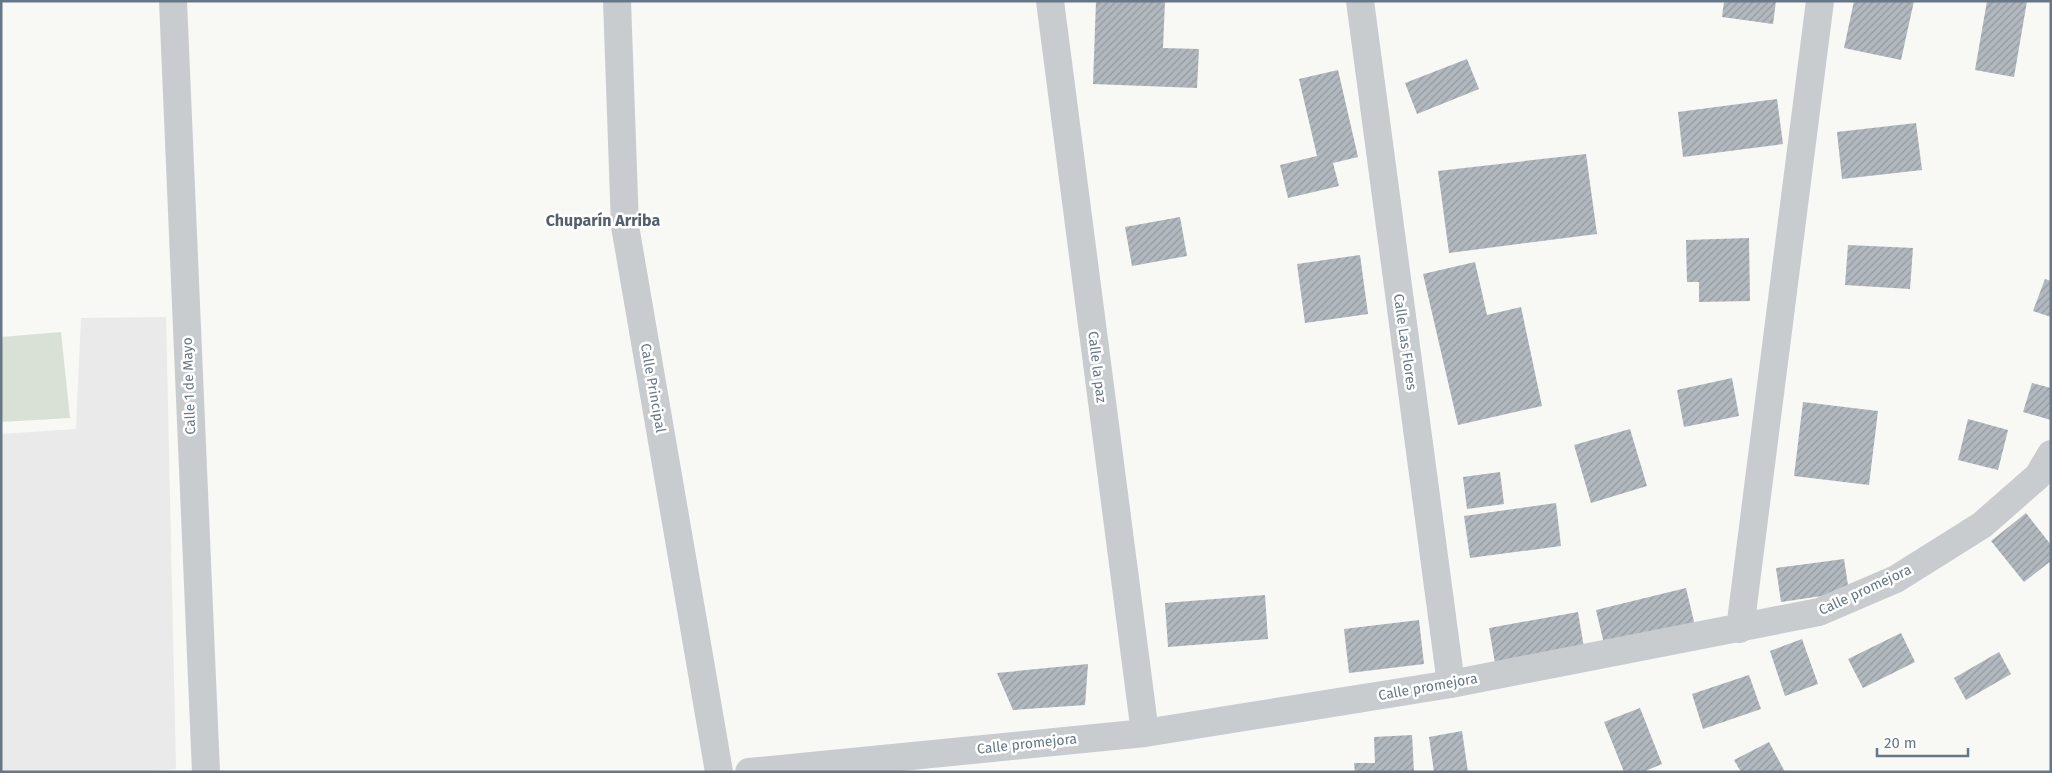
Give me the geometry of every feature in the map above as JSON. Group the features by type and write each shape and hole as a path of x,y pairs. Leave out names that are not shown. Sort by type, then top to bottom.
{"street":[{"name":"Calle 1 de Mayo","path":"173,1 206,772"},
{"name":"Calle Principal","path":"617,1 625,226 719,772"},
{"name":"Calle la paz","path":"1050,1 1145,733"},
{"name":"Calle Las Flores","path":"1360,1 1451,684"},
{"path":"1740,629 1820,1"},
{"name":"Calle promejora","path":"749,772 1145,733 1451,684 1740,629 1819,612 1896,578 1982,525 2038,476 2051,454"}],"shaded area":[{"path":"166,317 176,769 140,772 1,772 1,434 76,429 81,318"},
{"path":"61,332 70,418 1,422 1,337"}],"building":[{"path":"1096,1 1165,1 1163,48 1199,49 1197,88 1093,84"},
{"path":"1724,1 1776,1 1773,24 1722,17"},
{"path":"1854,1 1914,1 1901,60 1844,48"},
{"path":"1987,1 2027,1 2014,77 1975,70"},
{"path":"1467,59 1479,89 1417,114 1405,83"},
{"path":"1338,70 1358,157 1333,163 1339,186 1288,198 1280,165 1317,156 1299,79"},
{"path":"1777,99 1783,144 1683,157 1678,112"},
{"path":"1916,123 1922,170 1842,179 1837,132"},
{"path":"1586,154 1597,234 1449,253 1438,171"},
{"path":"1180,217 1187,256 1132,266 1125,227"},
{"path":"1749,238 1750,301 1699,302 1699,282 1687,282 1686,240"},
{"path":"1848,245 1913,248 1910,289 1845,285"},
{"path":"1360,255 1368,314 1305,323 1297,264"},
{"path":"1475,262 1487,315 1521,307 1542,406 1458,425 1423,274"},
{"path":"2045,279 2051,281 2051,317 2033,311"},
{"path":"1732,378 1739,416 1684,427 1677,390"},
{"path":"2032,383 2051,388 2051,420 2023,412"},
{"path":"1803,402 1878,411 1869,485 1794,476"},
{"path":"1968,419 2008,430 1998,470 1958,460"},
{"path":"1630,429 1647,486 1591,503 1574,445"},
{"path":"1500,472 1504,504 1467,509 1463,477"},
{"path":"1556,503 1561,546 1470,558 1464,516"},
{"path":"2026,513 2051,545 2051,561 2024,582 1991,541"},
{"path":"1844,559 1849,592 1781,602 1776,568"},
{"path":"1686,588 1695,626 1605,648 1596,610"},
{"path":"1265,595 1268,639 1168,647 1165,603"},
{"path":"1578,612 1585,654 1496,669 1489,628"},
{"path":"1419,620 1424,664 1349,673 1344,629"},
{"path":"1901,633 1915,662 1863,688 1848,659"},
{"path":"1802,639 1818,684 1785,696 1770,651"},
{"path":"1999,652 2011,674 1966,700 1954,678"},
{"path":"1088,664 1085,705 1013,710 997,673"},
{"path":"1749,675 1761,709 1703,729 1692,694"},
{"path":"1640,708 1662,764 1643,772 1624,772 1604,722"},
{"path":"1462,731 1468,772 1434,772 1429,737"},
{"path":"1412,735 1414,772 1355,772 1354,763 1375,763 1374,737"},
{"path":"1769,742 1785,772 1741,772 1734,760"}],"district":[{"name":"Chuparín Arriba","path":"603,220"}]}
